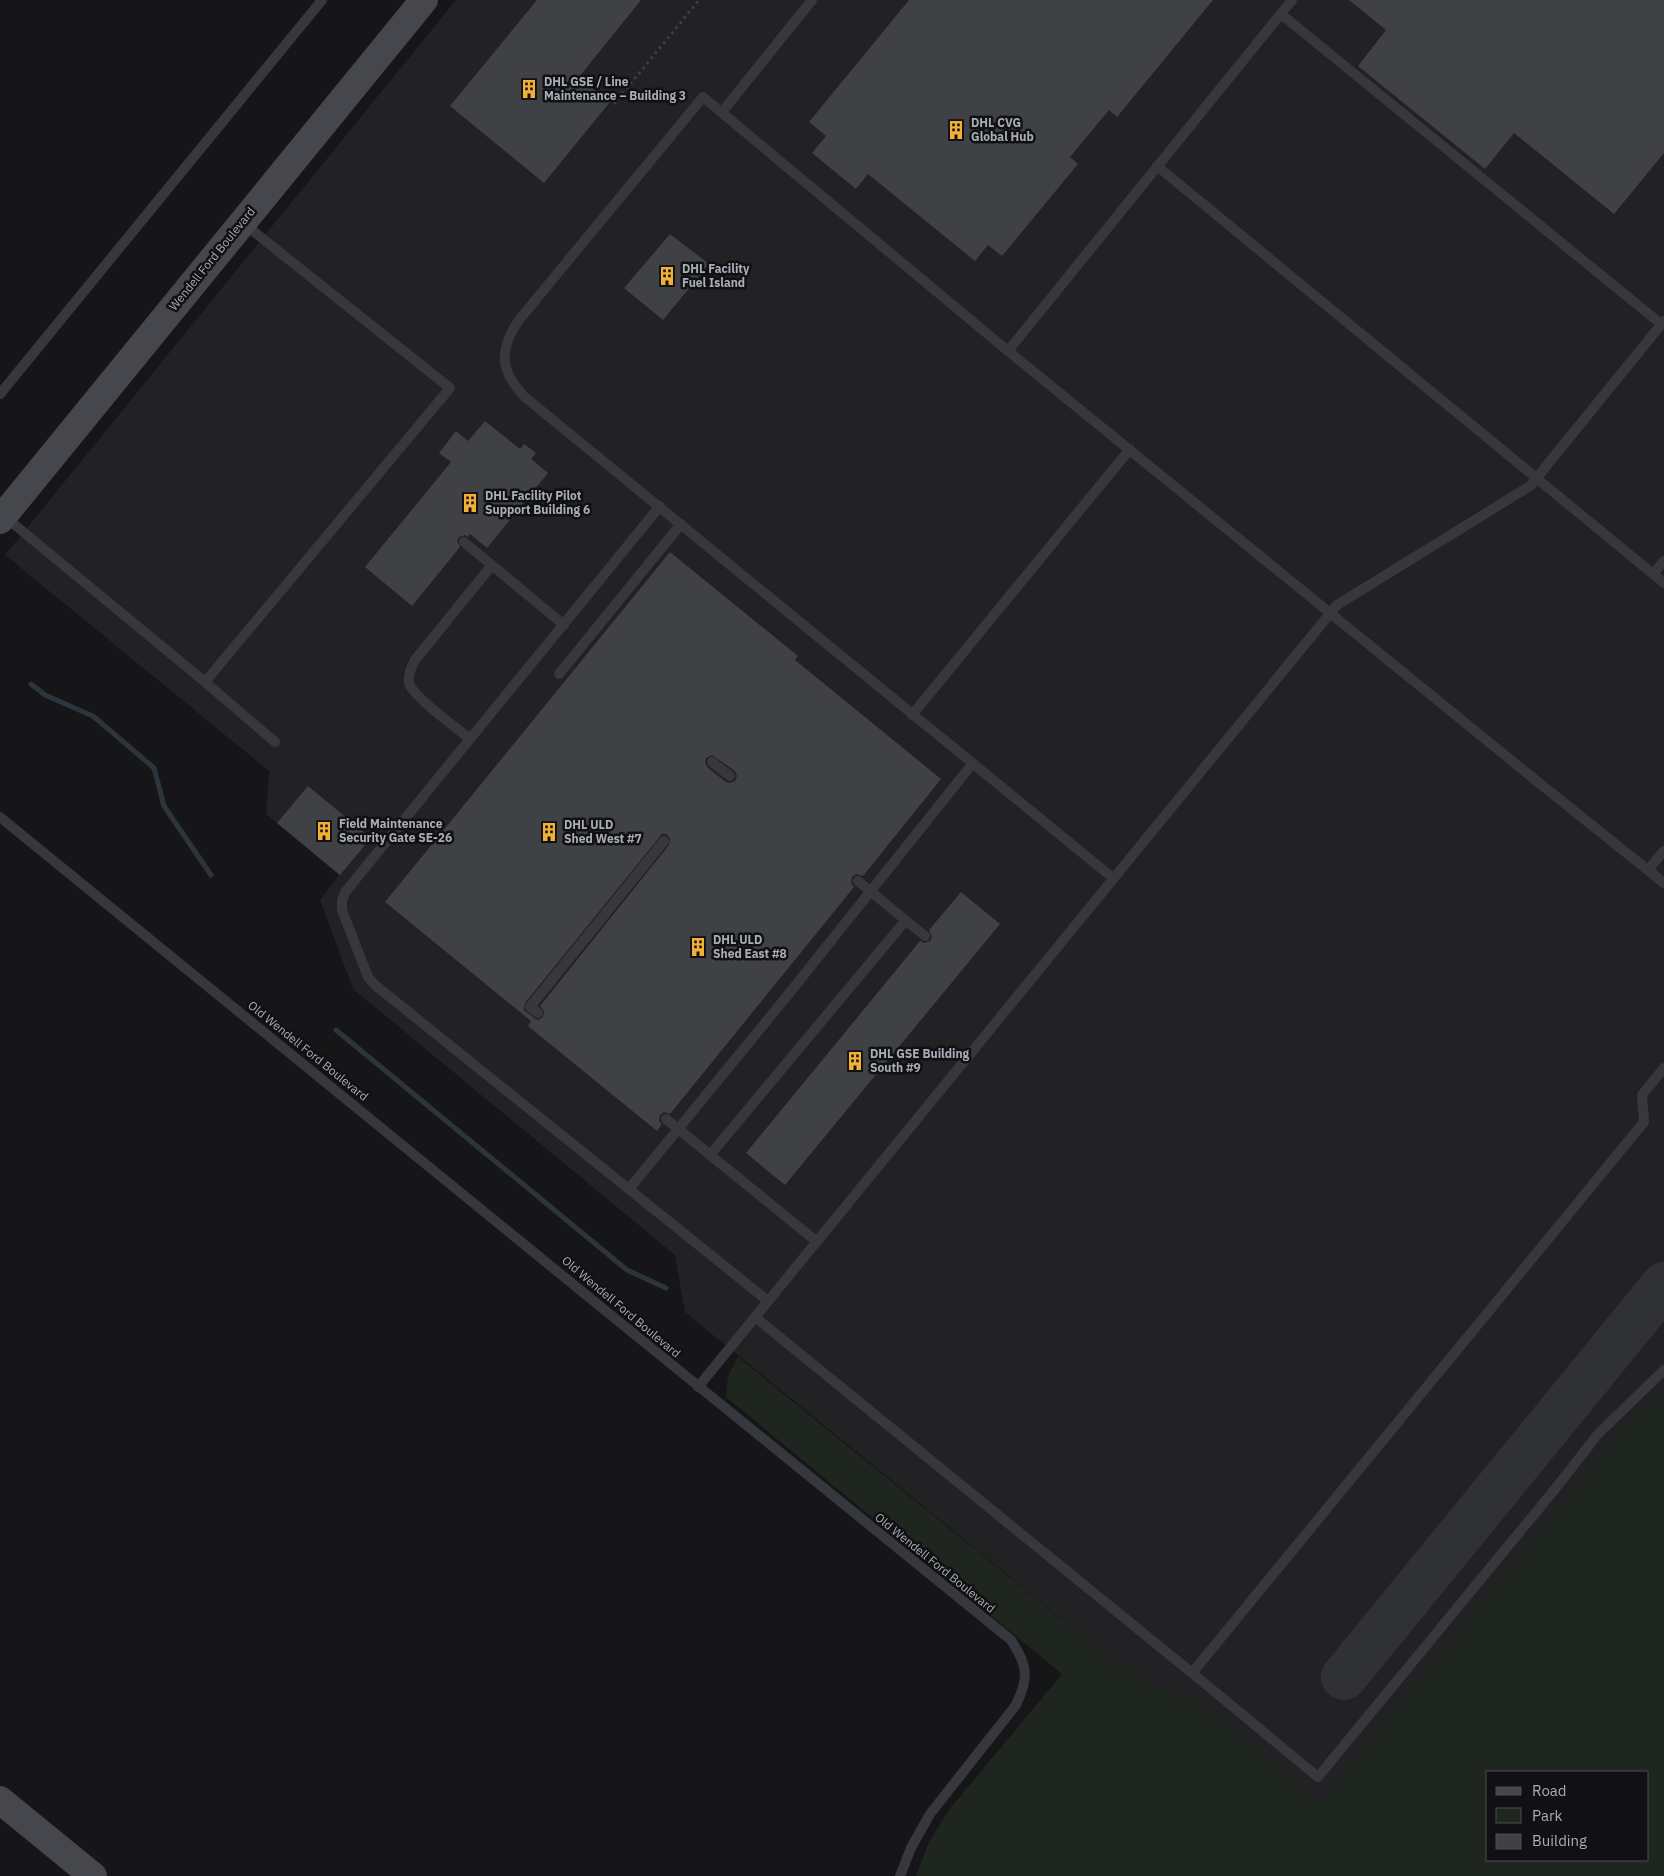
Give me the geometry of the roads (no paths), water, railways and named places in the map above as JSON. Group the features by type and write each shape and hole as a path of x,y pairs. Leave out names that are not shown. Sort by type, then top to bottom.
{"street":[{"name":"Wendell Ford Boulevard","path":"2,518 424,0"},
{"path":"0,1800 93,1876"}],"lane":[{"path":"0,394 322,0"},
{"path":"722,112 812,0"},
{"path":"1008,351 1292,0"},
{"path":"698,1387 1337,605 1530,486 1663,323 1281,14"},
{"path":"1114,878 526,398 514,385 506,372 504,360 506,345 509,334 518,320 703,97 1008,351 1664,883"},
{"path":"1156,166 1664,583"},
{"path":"205,682 450,388 242,222"},
{"path":"912,715 1130,449"},
{"path":"660,506 346,891 342,900 342,910 368,977 375,985 768,1301"},
{"path":"2,518 205,682 275,742"},
{"path":"559,674 681,524"},
{"path":"464,542 564,625"},
{"path":"1653,574 1664,561"},
{"path":"470,739 417,695 410,684 409,672 415,660 492,565"},
{"path":"712,762 730,776"},
{"path":"628,1189 784,1001 973,763"},
{"name":"Old Wendell Ford Boulevard","path":"0,817 1011,1640 1021,1655 1025,1673 1024,1688 1016,1705 930,1814 910,1848 900,1876"},
{"path":"538,1013 530,1008 664,840"},
{"path":"1648,870 1664,851"},
{"path":"858,882 925,936"},
{"path":"710,1155 906,920"},
{"path":"1192,1673 1644,1122 1642,1095 1664,1068"},
{"path":"666,1119 816,1241"},
{"path":"755,1317 1318,1777 1556,1489 1598,1434 1664,1370"}],"waterway":[{"path":"31,684 45,695 93,716 154,768 164,806 211,875"},
{"path":"336,1030 627,1270 666,1288"}],"place":[{"name":"DHL GSE / Line Maintenance – Building 3","path":"529,89"},
{"name":"DHL CVG Global Hub","path":"956,130"},
{"name":"DHL Facility Fuel Island","path":"667,276"},
{"name":"DHL Facility Pilot Support Building 6","path":"470,503"},
{"name":"Field Maintenance Security Gate SE-26","path":"324,831"},
{"name":"DHL ULD Shed West #7","path":"549,832"},
{"name":"DHL ULD Shed East #8","path":"698,947"},
{"name":"DHL GSE Building South #9","path":"855,1061"}]}
